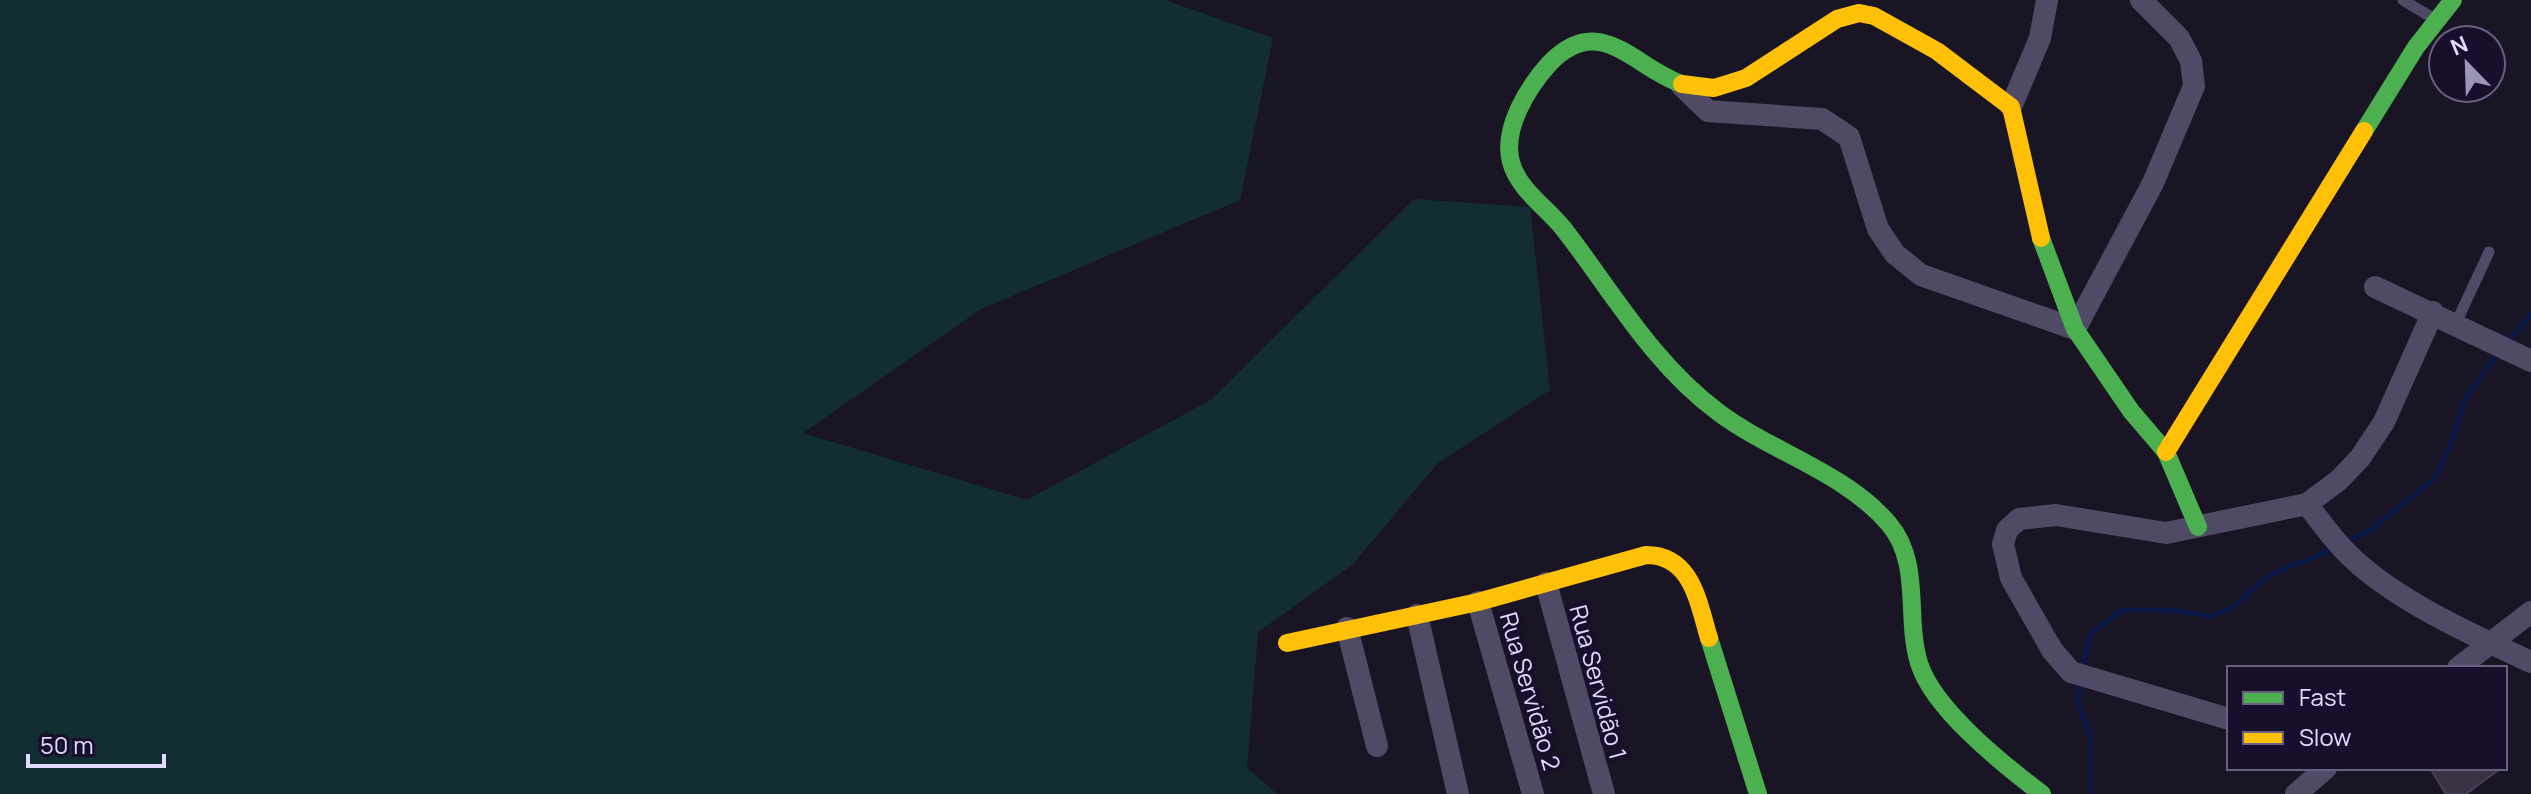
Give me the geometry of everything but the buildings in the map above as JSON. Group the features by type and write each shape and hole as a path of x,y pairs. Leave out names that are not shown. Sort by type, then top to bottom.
{"street":[{"path":"2047,0 2040,38 2011,107 2041,237 2057,289 2075,329 2131,411 2166,452 2198,527"},
{"path":"2075,329 2153,183 2194,86 2191,61 2179,38 2141,0"},
{"path":"2166,452 2436,20 2453,0"},
{"path":"1682,86 1706,90 1767,71 1820,29 1839,18 1860,13 1887,18 2011,107"},
{"path":"2034,792 1929,686 1923,675 1916,648 1911,578 1891,526 1869,503 1761,442 1714,410 1658,356 1608,295 1567,232 1519,180 1508,147 1514,119 1543,69 1570,47 1591,42 1618,47 1682,86 1708,111 1728,115 1822,119 1849,137 1878,229 1895,254 1921,275 2075,329"},
{"path":"2375,287 2530,360"},
{"path":"2227,718 2080,676 2052,650 2011,578 2003,544 2007,530 2019,519 2056,515 2143,532 2166,533 2307,504 2360,458 2384,422 2433,312"},
{"path":"2307,504 2352,559 2413,600 2491,644 2531,662"},
{"path":"1287,643 1478,602 1646,555 1673,558 1684,568 1692,584 1758,794"},
{"name":"Rua Servidão 1","path":"1546,583 1604,794"},
{"name":"Rua Servidão 2","path":"1478,602 1533,794"},
{"path":"2461,666 2531,612"},
{"path":"1417,615 1458,794"},
{"path":"1347,628 1377,746"},
{"path":"2296,794 2324,770"}],"lane":[{"path":"2403,0 2436,20"},
{"path":"2456,323 2489,252"}],"green space":[{"path":"0,0 1165,0 1273,38 1240,200 981,309 803,433 1027,500 1212,399 1414,199 1530,207 1550,390 1438,463 1352,565 1258,632 1247,768 1277,794 0,794"}],"waterway":[{"path":"2508,341 2531,315"},
{"path":"2345,543 2371,530 2435,478 2450,447 2465,399 2499,352"},
{"path":"2082,669 2091,633 2122,610 2171,610 2210,616 2230,609 2270,575 2333,549"},
{"path":"2080,679 2078,703 2091,737 2091,794"}],"traffic: fast":[{"path":"2364,131 2416,47 2453,0"},
{"path":"1682,84 1601,42 1585,42 1567,49 1541,73 1519,109 1509,149 1515,172 1526,189 1563,228 1653,349 1694,393 1739,426 1851,490 1889,524 1906,556 1915,646 1927,681 1972,735 2042,794"},
{"path":"2041,238 2075,329 2131,411 2166,452 2198,527"},
{"path":"1709,638 1758,794"}],"traffic: slow":[{"path":"1682,84 1714,88 1746,78 1837,19 1859,13 1874,16 1937,51 2011,107 2041,238"},
{"path":"2166,452 2364,131"},
{"path":"1287,643 1478,602 1646,555 1661,557 1683,572 1691,583 1709,638"}]}
